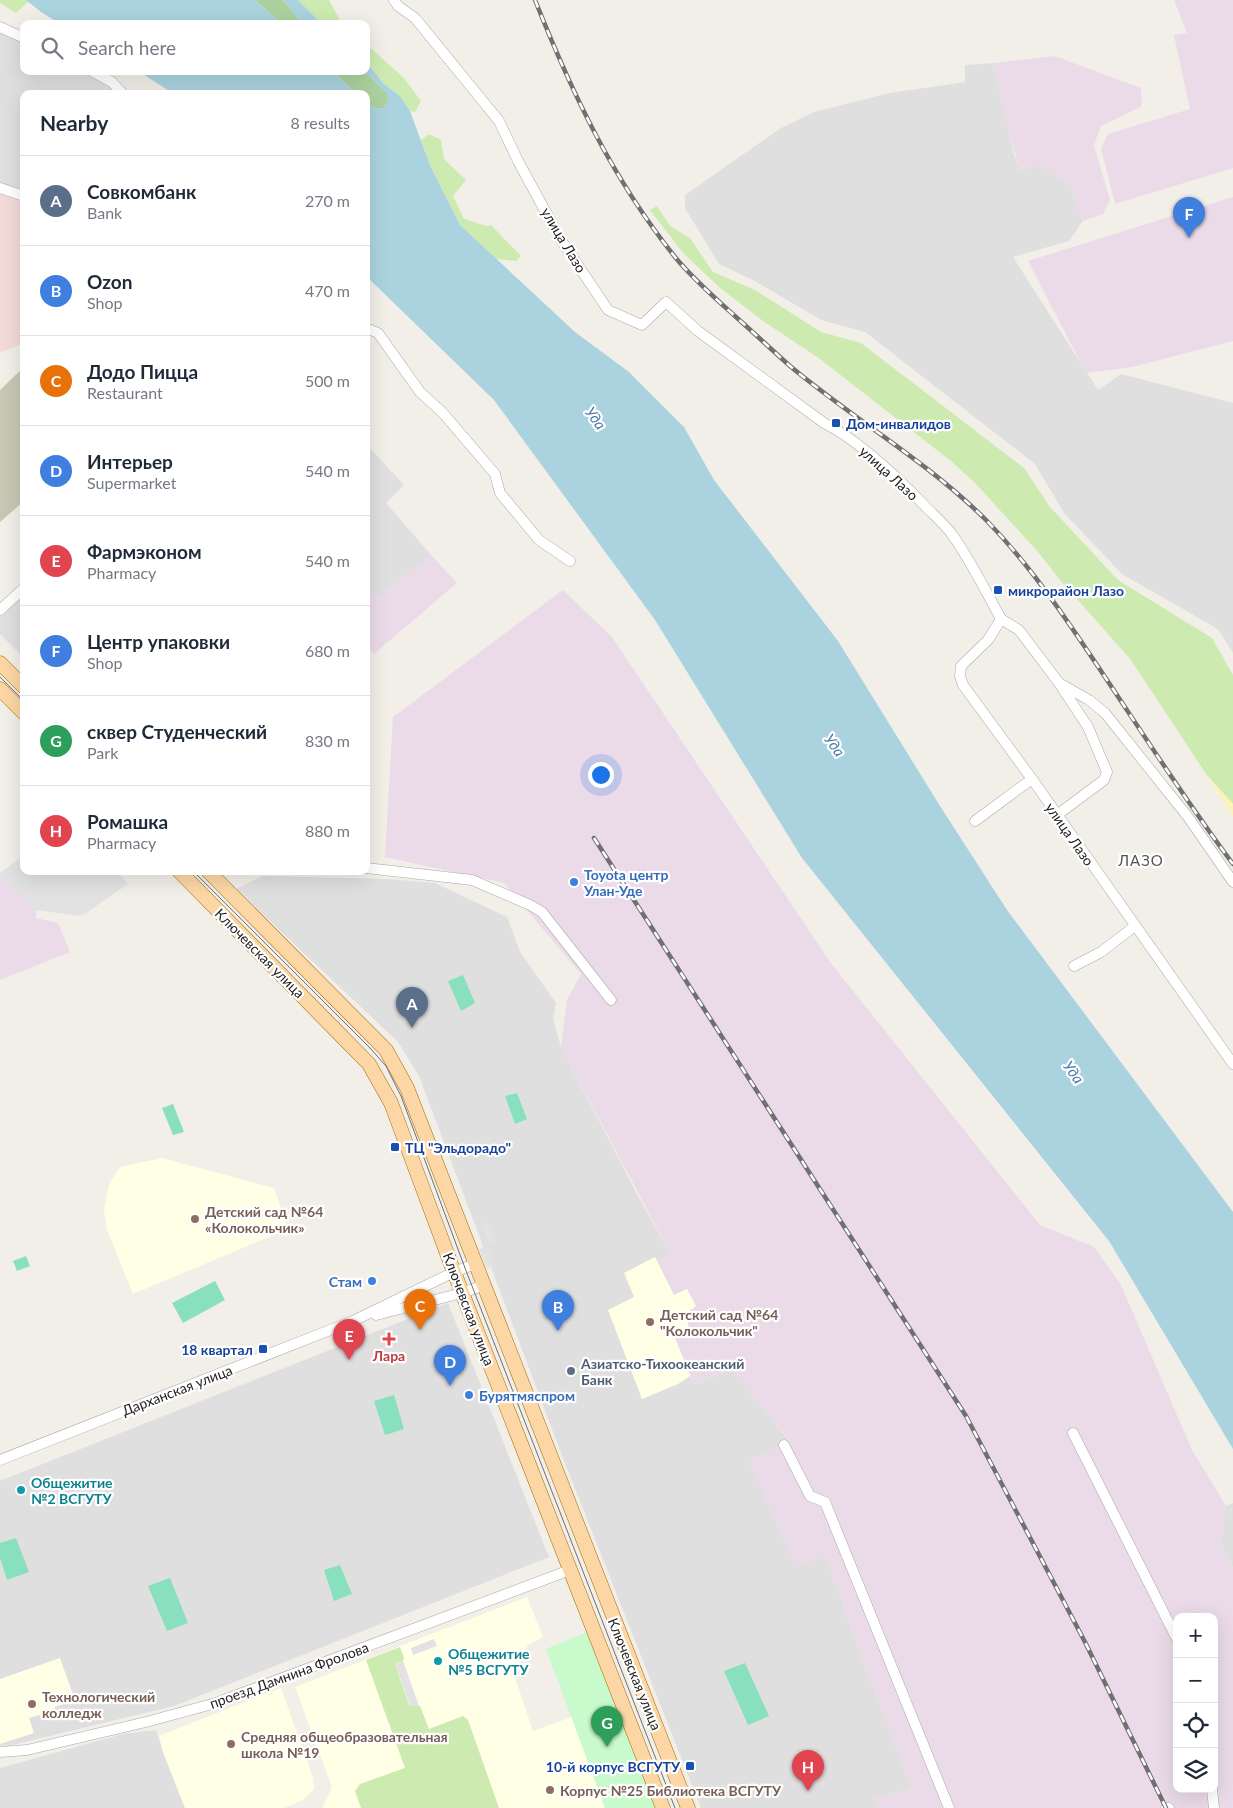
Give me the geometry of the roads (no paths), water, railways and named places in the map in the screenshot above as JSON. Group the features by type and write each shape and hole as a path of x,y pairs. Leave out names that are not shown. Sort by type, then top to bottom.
{"main road":[{"path":"0,663 20,683"},
{"path":"0,689 20,709"},
{"name":"Ключевская улица","path":"183,875 369,1064 390,1103 662,1808"},
{"name":"Ключевская улица","path":"212,875 386,1050 407,1088 688,1808"}],"street":[{"name":"улица Лазо","path":"394,0 398,6 415,18 499,121 518,161 561,240 608,310 642,325 666,302 698,332 824,423 838,430 851,440 909,490 950,532 1001,618 988,640 961,666 960,676 963,685 1032,779 1233,1064"},
{"path":"0,27 20,36"},
{"path":"99,75 112,82 119,90"},
{"path":"0,188 20,195"},
{"path":"370,330 378,333 420,392 443,414 495,474 500,493 540,540 570,561"},
{"path":"0,610 20,592"},
{"path":"1001,618 1020,630 1059,683 1088,727 1107,772 1104,780 1057,815"},
{"path":"1059,683 1089,700 1105,712 1188,817 1233,882"},
{"path":"975,821 1032,779"},
{"path":"370,868 472,880 530,905 542,912 611,1000"},
{"path":"1074,966 1101,952 1135,926"},
{"name":"Дарханская улица","path":"0,1460 353,1321 454,1272 476,1264"},
{"name":"Дарханская улица","path":"353,1321 462,1293 484,1285"},
{"path":"1073,1433 1173,1631"},
{"path":"784,1444 810,1496 826,1502 949,1808"},
{"name":"проезд Дамнина Фролова","path":"0,1752 27,1750 146,1722 216,1703 570,1570"},
{"path":"1212,1793 1214,1808"}],"water":[{"path":"26,0 255,0 278,20 54,20"},
{"path":"283,0 298,0 318,20 300,20"},
{"name":"Уда","path":"370,67 384,84 400,96 410,111 430,165 460,225 575,332 629,372 684,427 714,480 838,641 1007,910 1233,1212 1233,1449 1109,1241 802,858 655,620 494,400 370,280 370,106 378,109 384,108 388,101 387,94 368,75 370,75"},
{"path":"144,75 337,75 352,90 168,90"}],"tram line":[{"path":"0,677 20,697"},
{"path":"197,875 386,1066 401,1096 465,1268 675,1808"}],"railway":[{"path":"535,0 549,35 595,134 632,197 675,257 704,288 790,366 939,478 986,520 1003,538 1064,616 1184,795 1233,864"},
{"path":"594,838 966,1416 1085,1642 1166,1808"}],"place":[{"name":"Центр упаковки","path":"1189,238"},
{"name":"Дом-инвалидов","path":"836,423"},
{"name":"микрорайон Лазо","path":"998,590"},
{"name":"Toyota центр Улан-Уде","path":"574,882"},
{"name":"Совкомбанк","path":"412,1028"},
{"name":"ТЦ \"Эльдорадо\"","path":"395,1147"},
{"name":"Детский сад №64 «Колокольчик»","path":"195,1219"},
{"name":"Стам","path":"372,1281"},
{"name":"Детский сад №64 \"Колокольчик\"","path":"650,1322"},
{"name":"Додо Пицца","path":"420,1330"},
{"name":"Ozon","path":"558,1331"},
{"name":"Лара","path":"389,1339"},
{"name":"18 квартал","path":"263,1349"},
{"name":"Фармэконом","path":"349,1360"},
{"name":"Азиатско-Тихоокеанский Банк","path":"571,1371"},
{"name":"Интерьер","path":"450,1386"},
{"name":"Бурятмяспром","path":"469,1395"},
{"name":"Общежитие №2 ВСГУТУ","path":"21,1490"},
{"name":"Общежитие №5 ВСГУТУ","path":"438,1661"},
{"name":"Технологический колледж","path":"32,1704"},
{"name":"Средняя общеобразовательная школа №19","path":"231,1744"},
{"name":"сквер Студенческий","path":"607,1747"},
{"name":"10-й корпус ВСГУТУ","path":"690,1766"},
{"name":"Корпус №25 Библиотека ВСГУТУ","path":"550,1790"},
{"name":"Ромашка","path":"808,1791"}],"district":[{"name":"ЛАЗО","path":"1141,860"}]}
